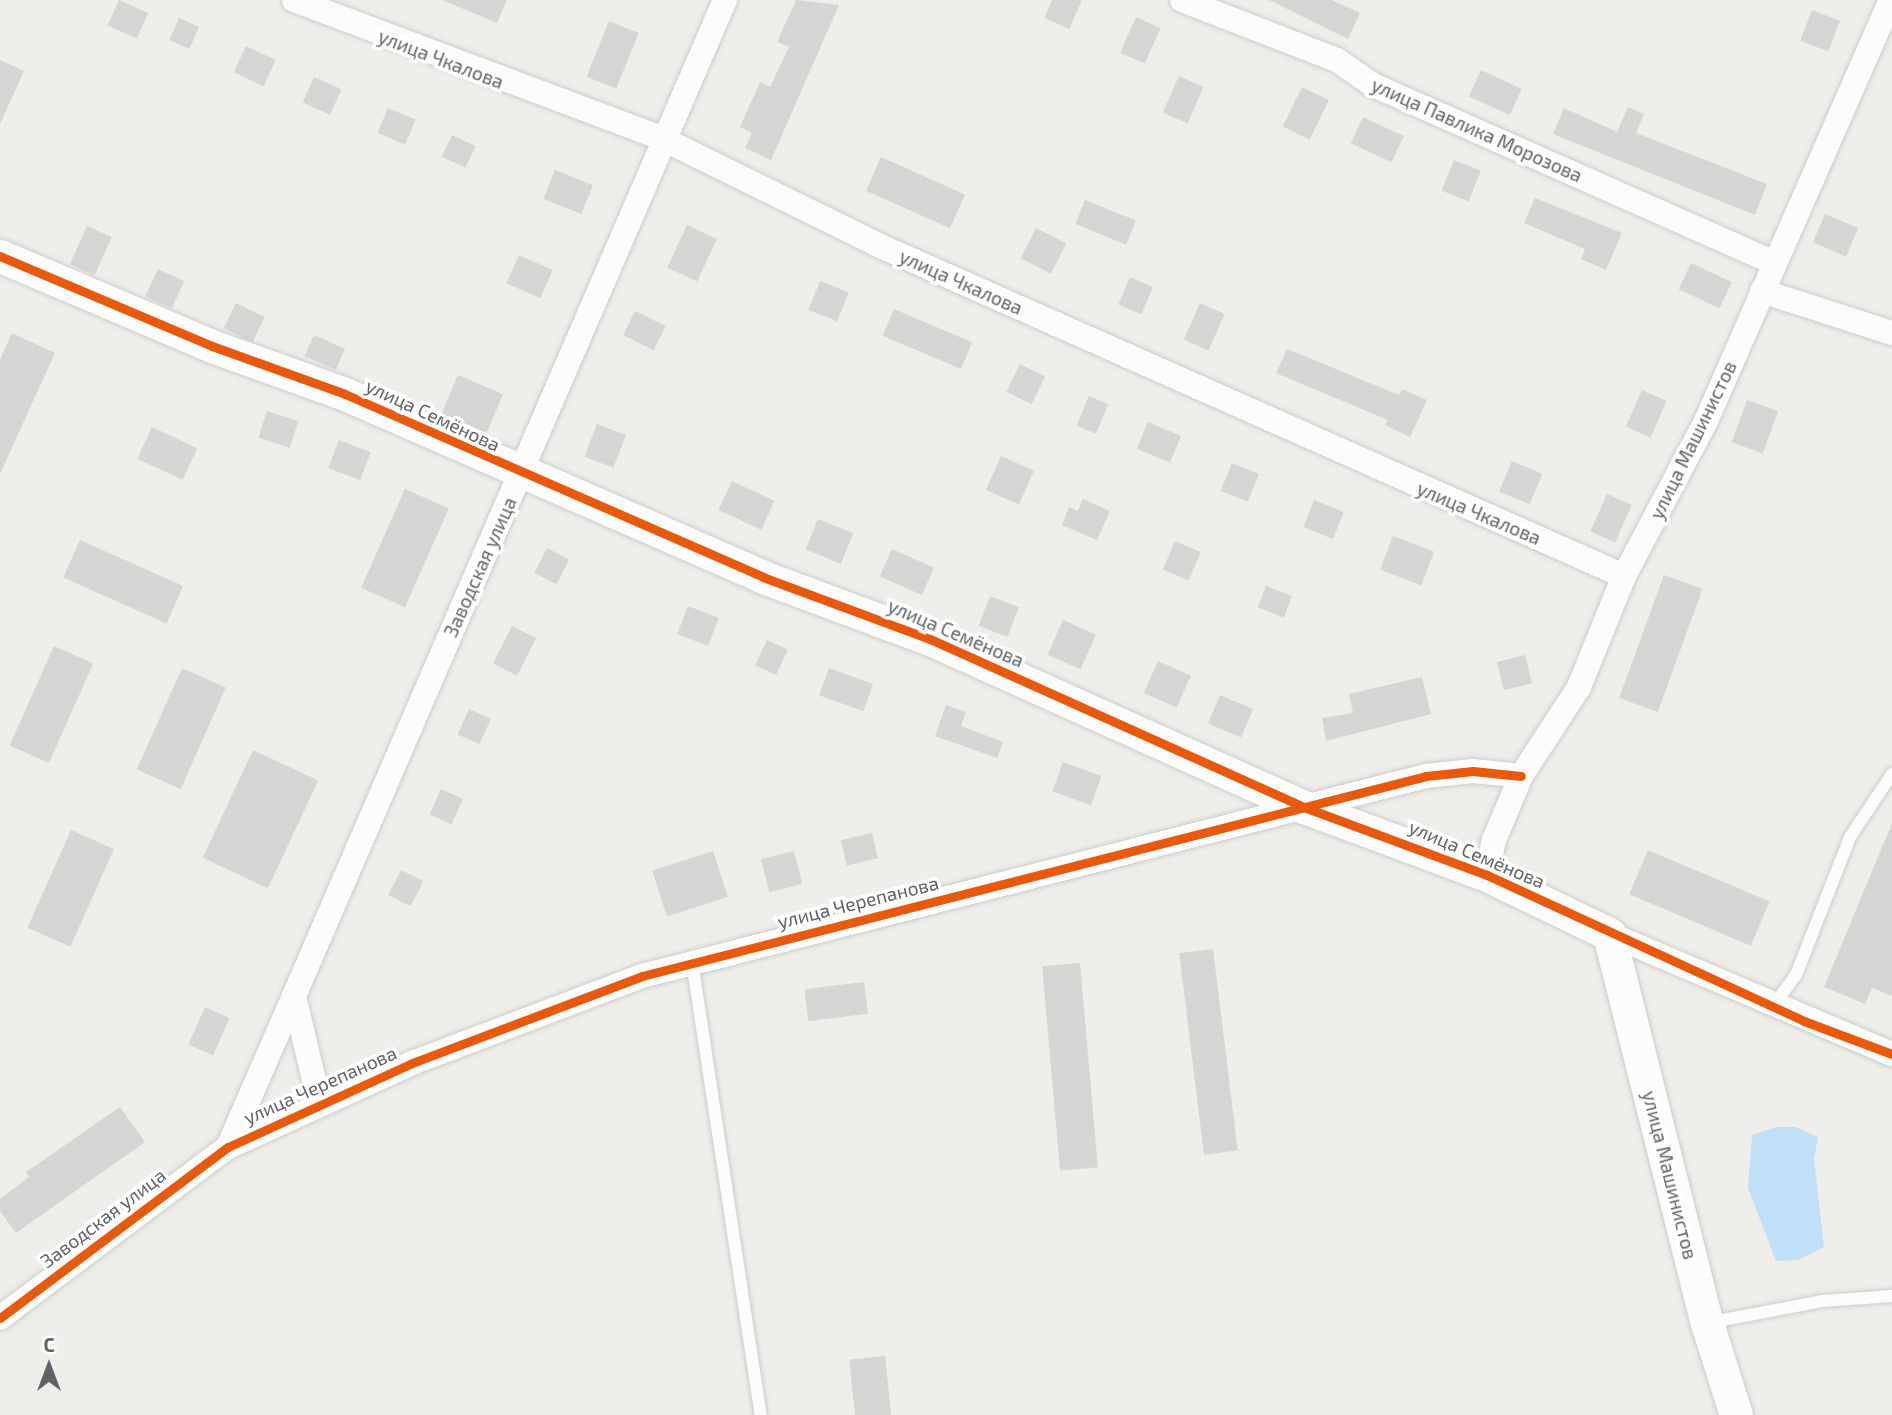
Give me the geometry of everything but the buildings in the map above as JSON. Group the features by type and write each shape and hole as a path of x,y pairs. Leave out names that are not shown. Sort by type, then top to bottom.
{"street":[{"name":"улица Чкалова","path":"294,0 663,139 878,245 1624,576"},
{"name":"Заводская улица","path":"0,1318 228,1147 725,0"},
{"name":"улица Павлика Морозова","path":"1182,0 1337,60 1373,85 1772,262"},
{"name":"улица Машинистов","path":"1487,875 1494,840 1521,776 1579,687 1624,576 1706,421 1885,4"},
{"name":"улица Семёнова","path":"0,256 212,346 345,394 520,474 763,577 930,639 1304,807 1487,875 1609,934 1892,1054"},
{"path":"1762,291 1892,333"},
{"name":"улица Черепанова","path":"228,1147 319,1101 692,961 1426,776 1473,771 1521,776"},
{"name":"улица Машинистов","path":"1609,934 1707,1323 1736,1415"},
{"path":"294,996 319,1101"}],"lane":[{"path":"1774,1006 1797,975 1850,837 1892,774"},
{"path":"692,961 761,1415"},
{"path":"1707,1323 1822,1301 1892,1296"}],"water":[{"path":"1777,1127 1795,1127 1818,1137 1814,1159 1824,1247 1798,1260 1776,1261 1748,1188 1752,1135"}],"cycle path":[{"path":"0,256 212,346 345,394 763,577 930,639 1304,807 1487,875 1804,1021 1892,1054"},
{"path":"0,1318 228,1147 412,1063 642,976 1426,776 1473,771 1521,776"}]}
